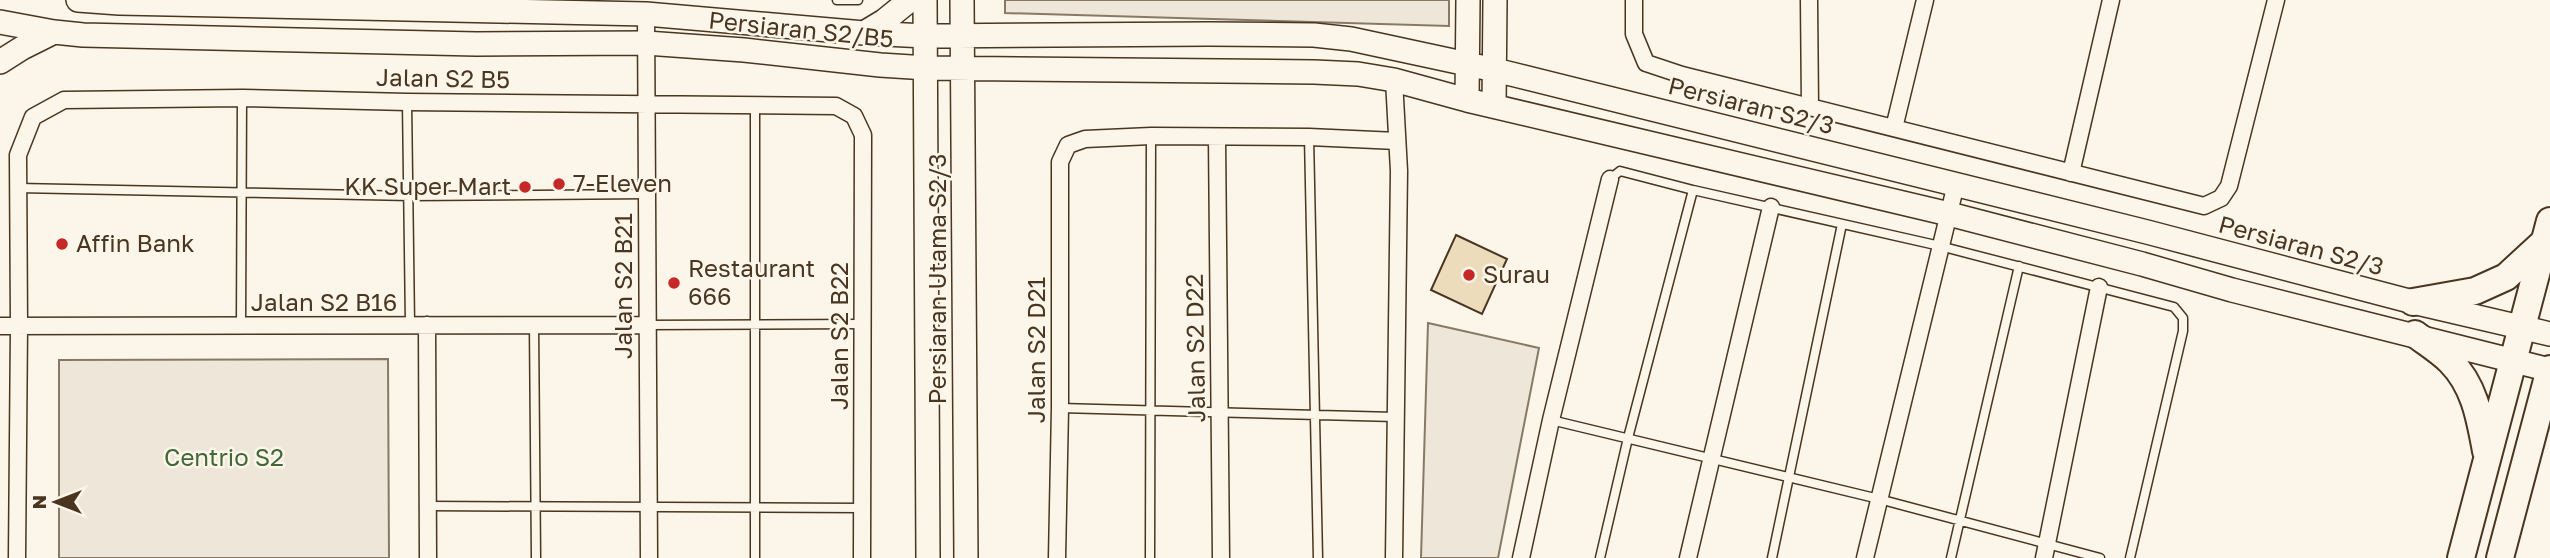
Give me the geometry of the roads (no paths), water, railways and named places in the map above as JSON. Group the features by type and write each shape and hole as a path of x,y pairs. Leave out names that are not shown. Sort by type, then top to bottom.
{"main road":[{"name":"Persiaran S2/B5","path":"79,0 119,3 646,10 864,33 926,36"},
{"path":"864,33 910,0"},
{"name":"Persiaran Utama S2/3","path":"925,0 928,558"},
{"name":"Persiaran Utama S2/3","path":"962,0 966,558"},
{"path":"1467,100 1468,0"},
{"path":"1494,106 1495,0"},
{"name":"Persiaran S2/B5","path":"0,22 83,35 463,44 646,43 926,68 1269,70 1358,74 1394,80 1467,100 1949,214 2232,290 2550,369"},
{"path":"0,62 54,32"},
{"name":"Persiaran S2/3","path":"926,36 1314,35 1351,39 1495,70 1956,184 2413,302 2550,334"},
{"path":"880,65 912,85 927,110"},
{"path":"2413,302 2475,291 2506,278 2547,230"},
{"path":"2460,558 2547,230"},
{"path":"2415,334 2451,361 2465,381 2476,403 2488,460"},
{"path":"2500,558 2550,369"},
{"path":"2520,489 2550,451"}],"street":[{"path":"1634,0 1634,34 1646,63 1682,75 2204,206 2221,198 2230,186 2276,0"},
{"path":"1809,0 1810,107"},
{"path":"1894,128 1925,0"},
{"path":"2071,173 2111,0"},
{"name":"Jalan S2 B21","path":"646,10 649,558"},
{"path":"1394,80 1399,172 1394,558"},
{"name":"Jalan S2 B5","path":"18,188 18,155 33,117 64,100 242,98 836,106 854,116"},
{"name":"Jalan S2 B22","path":"854,116 863,135 862,558"},
{"path":"1151,136 1309,137 1397,141"},
{"name":"Jalan S2 D21","path":"1057,558 1060,408 1059,162 1068,145 1085,139 1151,136"},
{"name":"Jalan S2 D22","path":"1217,138 1221,558"},
{"path":"1521,558 1551,419 1610,179"},
{"path":"1865,558 1956,184"},
{"path":"17,558 18,188"},
{"path":"1688,558 1709,459 1772,207"},
{"path":"2045,552 2099,287"},
{"name":"Jalan S2 B16","path":"0,326 648,324"},
{"path":"427,325 428,558"}],"lane":[{"path":"837,0 858,0"},
{"path":"240,326 242,98"},
{"path":"407,102 410,325"},
{"path":"755,107 755,558"},
{"path":"1150,558 1151,136"},
{"path":"1309,137 1318,558"},
{"path":"1610,179 1620,172 1940,246 2174,307 2183,318 2183,331 2130,558"},
{"path":"18,188 410,196 647,194"},
{"path":"1600,558 1628,438 1693,190"},
{"path":"1772,558 1842,224"},
{"path":"1951,558 2019,266"},
{"path":"648,324 864,324"},
{"path":"534,325 536,558"},
{"path":"1060,408 1395,417"},
{"path":"1551,419 1879,499 1959,521 2045,552 2100,558"},
{"path":"428,506 862,508"}],"place":[{"name":"7-Eleven","path":"559,184"},
{"name":"KK Super Mart","path":"525,187"},
{"name":"Affin Bank","path":"62,244"},
{"name":"Surau","path":"1469,275"},
{"name":"Restaurant 666","path":"674,283"}],"park label":[{"name":"Centrio S2","path":"224,458"}]}
